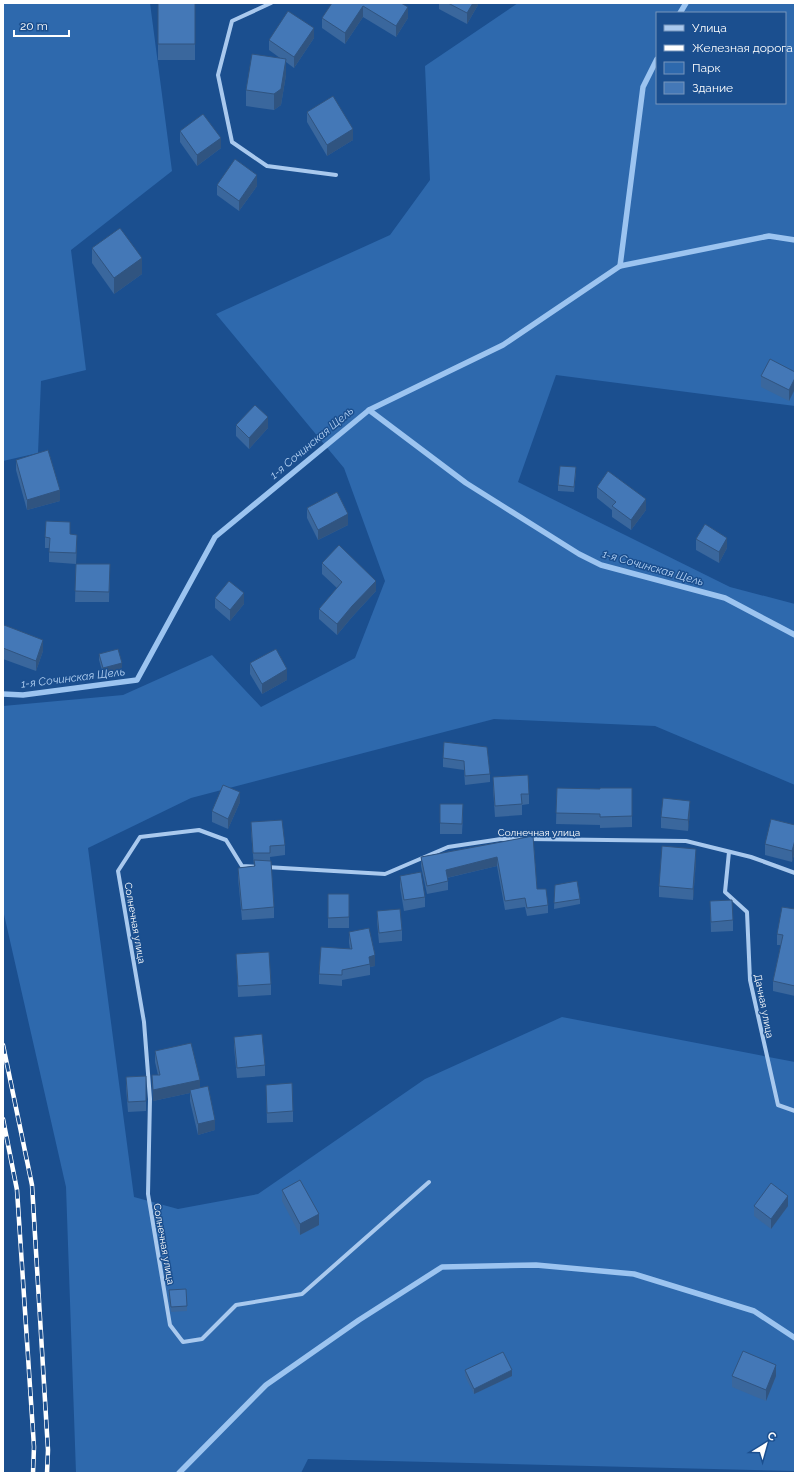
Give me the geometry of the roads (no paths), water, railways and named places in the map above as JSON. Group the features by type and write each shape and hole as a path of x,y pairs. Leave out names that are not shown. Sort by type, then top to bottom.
{"street":[{"path":"271,3 232,21 218,75 232,142 266,166 336,174"},
{"name":"Солнечная улица","path":"429,1182 302,1294 236,1305 202,1340 183,1342 170,1325 148,1194 150,1100 144,1022 118,871 140,837 198,830 226,840 242,866 385,874 448,847 501,838 686,841 750,858 795,873"},
{"name":"Дачная улица","path":"729,852 725,892 747,912 750,980 778,1105 795,1111"}],"waterway":[{"path":"681,12 686,3"},
{"path":"369,410 503,345 620,266 643,87 656,61"},
{"path":"620,266 769,236 795,240"},
{"name":"1-я Сочинская Щель","path":"3,694 23,695 137,680 215,537 369,410 466,483 579,554 601,565 725,598 795,635"},
{"path":"179,1473 266,1385 359,1320 442,1267 536,1265 634,1274 754,1311 795,1338"}],"railway":[{"path":"3,1045 32,1185 48,1450 47,1473"},
{"path":"3,1119 17,1190 34,1447 33,1473"}]}
